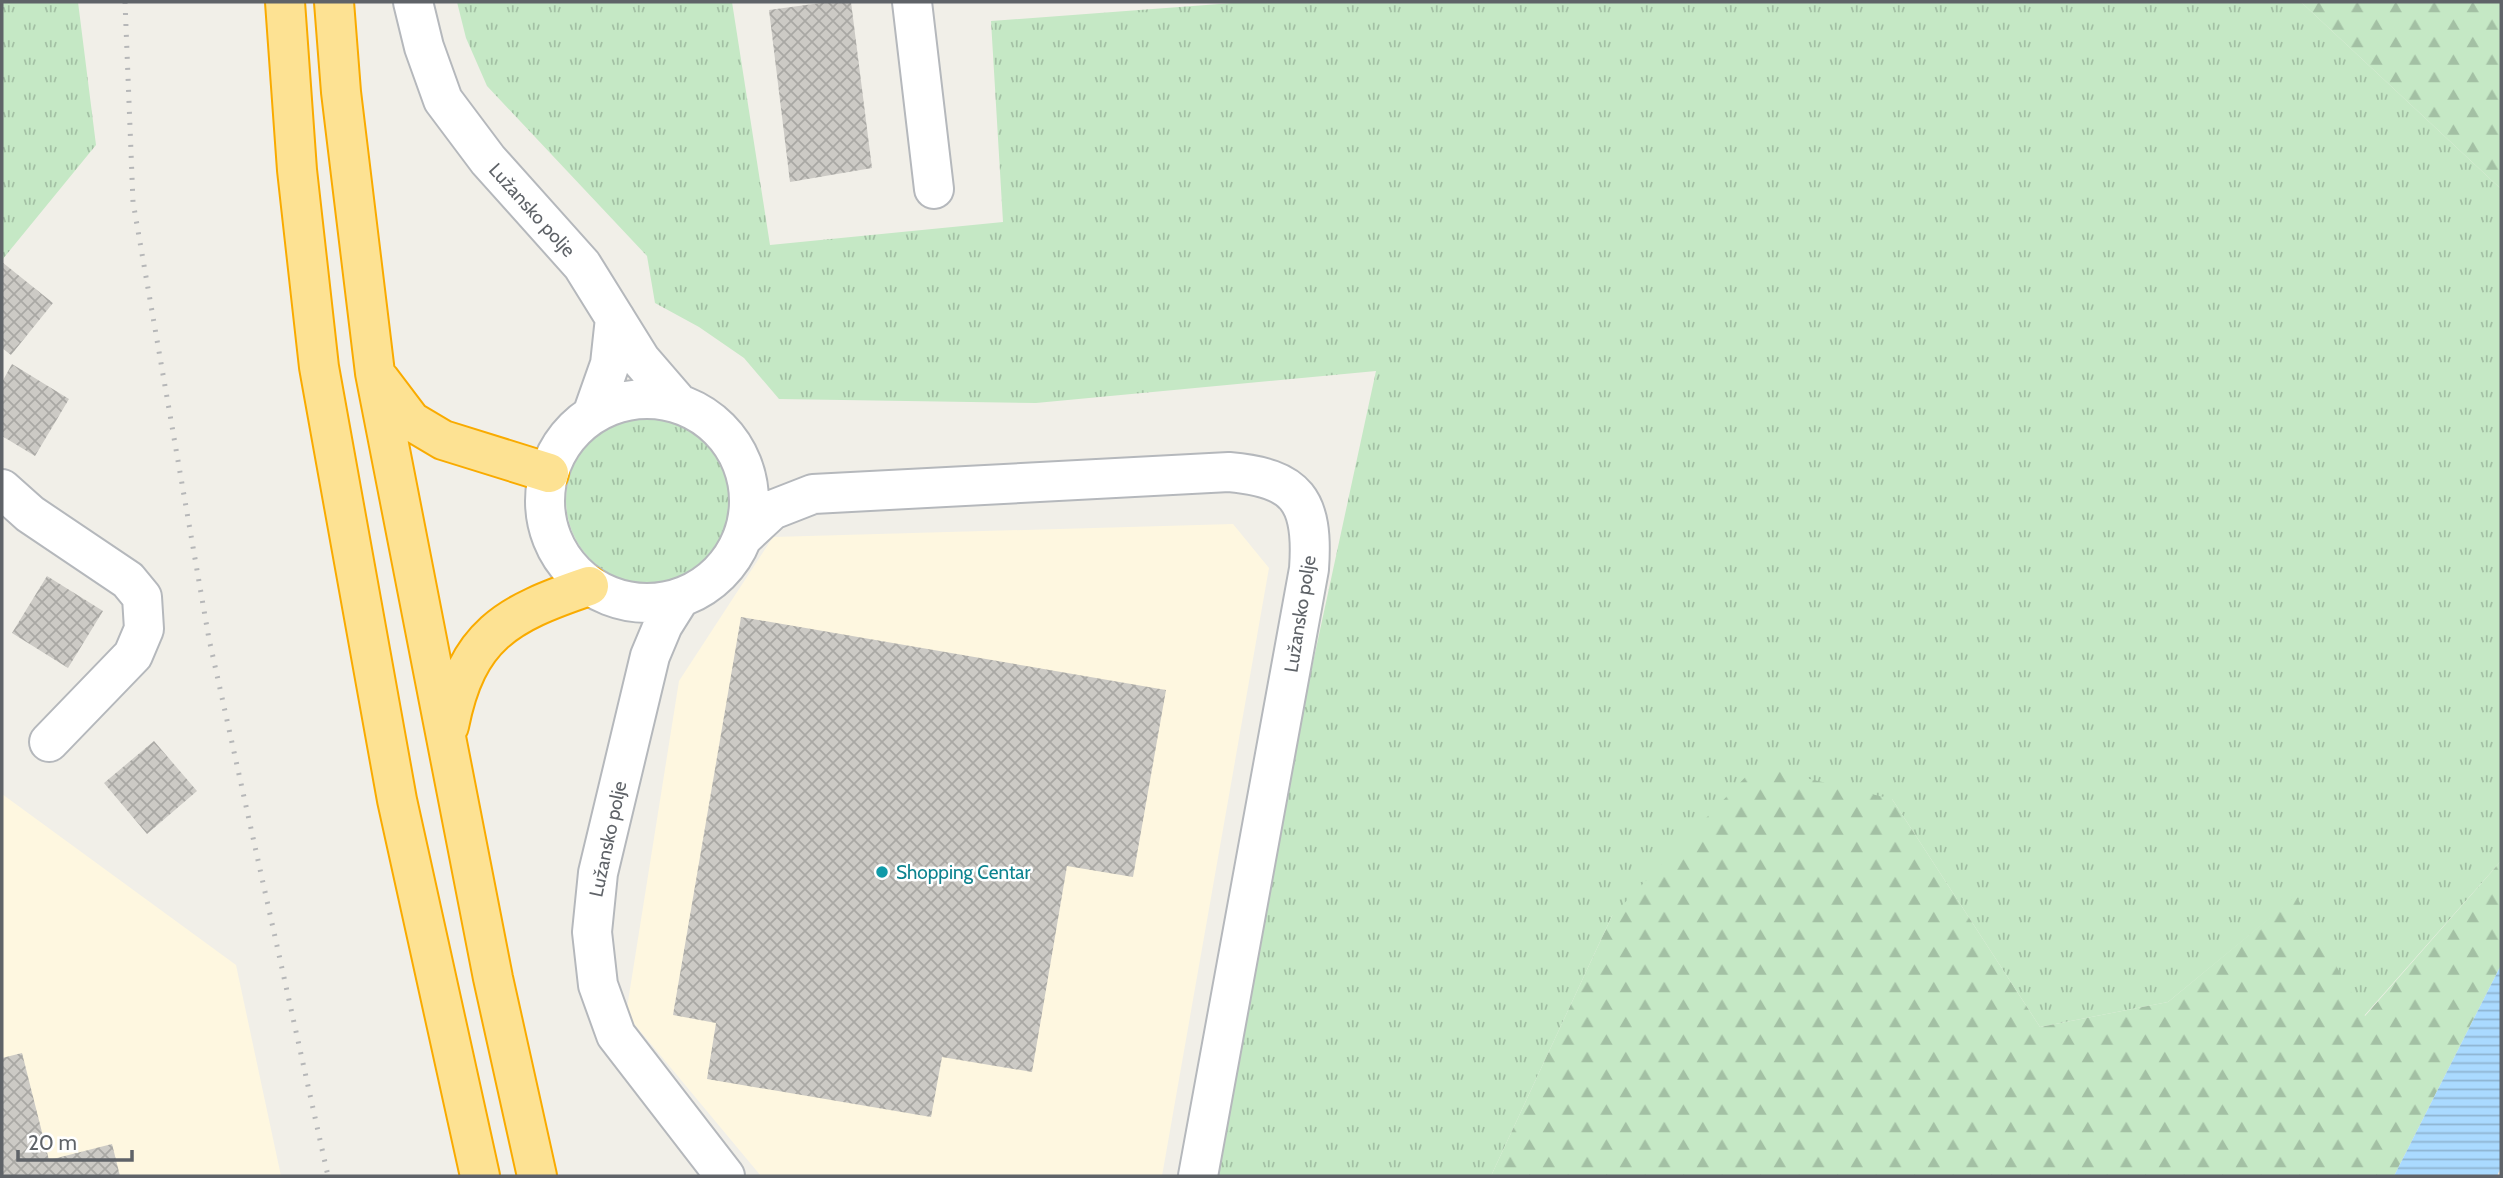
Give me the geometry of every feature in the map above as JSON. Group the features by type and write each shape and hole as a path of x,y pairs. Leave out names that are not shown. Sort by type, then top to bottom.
{"highway":[{"path":"285,2 297,170 319,367 397,800 480,1176"},
{"path":"334,2 375,373 493,978 537,1176"},
{"path":"375,373 411,421 443,440 549,473"},
{"path":"447,738 456,690 473,654 497,629 526,610 606,593"}],"street":[{"name":"Lužansko polje","path":"414,2 424,47 443,100 488,160 582,265 641,360 678,404"},
{"path":"912,2 934,189"},
{"path":"592,415 610,364 615,318"},
{"path":"738,456 749,497 741,538 718,575 680,598 642,603 606,593 570,569 556,548 547,524 545,498 549,473 558,450 573,430 592,415 612,405 634,400 678,404 714,424 738,456 771,481 813,494"},
{"name":"Lužansko polje","path":"741,538 772,510 813,494 1228,472 1262,475 1285,484 1301,505 1312,533 1309,569 1198,1176"},
{"path":"2,489 30,513 128,580 142,597 144,629 133,655 49,742"},
{"path":"606,593 650,656"},
{"name":"Lužansko polje","path":"680,598 663,625 650,656 598,873 592,932 598,985 616,1035 725,1176"}],"shaded area":[{"path":"1233,524 1269,568 1162,1176 761,1176 626,1014 679,681 773,537"},
{"path":"2,794 236,965 281,1176 2,1176"}],"green space":[{"path":"2,2 78,2 96,145 2,260"},
{"path":"457,2 732,2 770,245 1003,222 991,21 1246,2 2301,2 2501,189 2501,861 2364,1016 2296,897 2168,1002 2040,1027 1892,799 1612,916 1491,1176 1202,1176 1376,371 1036,403 779,399 744,358 699,327 655,303 647,256 487,86 466,38"},
{"path":"2301,2 2501,2 2501,189"},
{"path":"650,416 682,422 710,440 728,468 734,500 728,532 710,560 682,578 650,584 618,578 590,560 572,532 566,500 572,468 590,440 618,422"},
{"path":"1756,766 1892,799 2040,1027 2168,1002 2296,896 2365,1016 2501,861 2501,965 2394,1176 1491,1176 1612,916"}],"water":[{"path":"2501,965 2501,1167 2497,1176 2394,1176"}],"building":[{"path":"828,2 851,2 872,168 790,182 769,10"},
{"path":"2,262 53,303 11,355 2,348"},
{"path":"12,364 69,399 35,456 2,436 2,382"},
{"path":"47,576 103,611 68,668 12,633"},
{"name":"Shopping Centar","path":"741,617 1166,690 1133,877 1067,866 1032,1072 942,1057 931,1117 707,1079 716,1023 673,1015"},
{"path":"154,741 197,791 147,834 104,783"},
{"path":"22,1053 49,1160 112,1144 120,1176 2,1176 2,1058"}],"railway":[{"path":"125,2 133,202 209,639 328,1176"}],"place":[{"name":"Shopping Centar","path":"882,872"}]}
